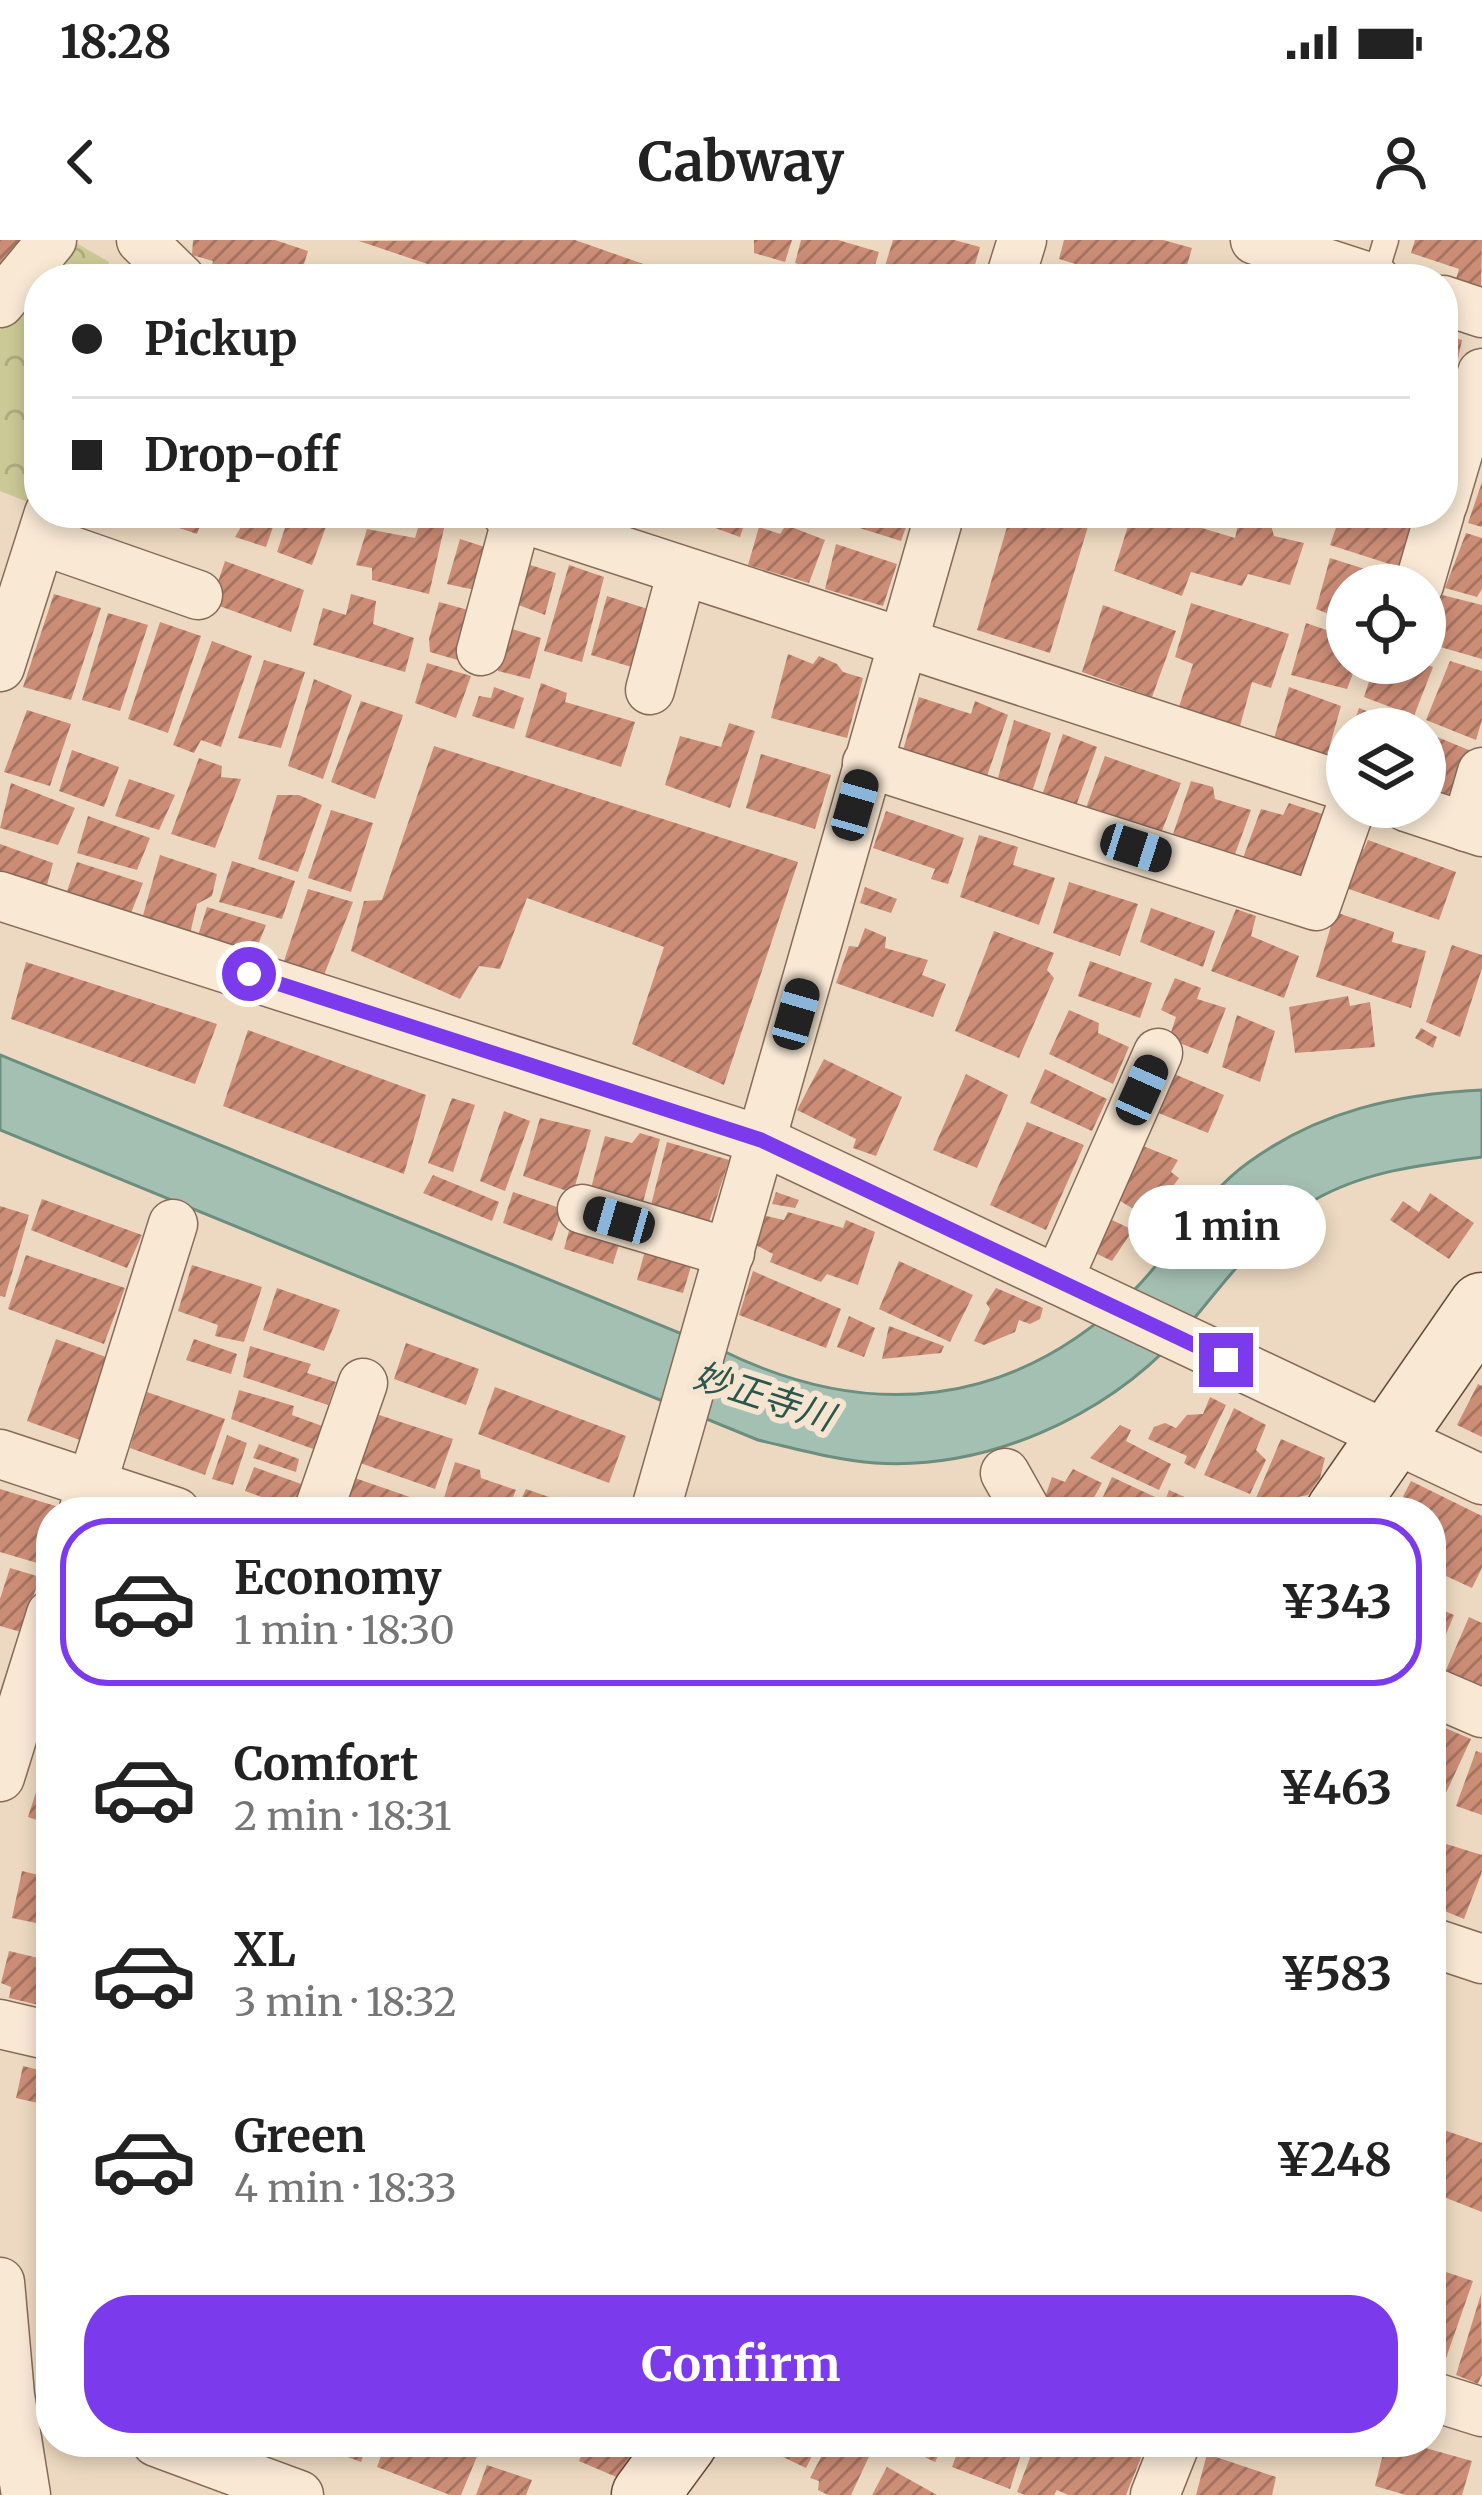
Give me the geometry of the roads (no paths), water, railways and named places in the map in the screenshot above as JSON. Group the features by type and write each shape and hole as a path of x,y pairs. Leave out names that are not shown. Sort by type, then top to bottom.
{"street":[{"path":"32,264 52,240"},
{"path":"139,240 165,264"},
{"path":"1256,240 1293,264"},
{"path":"0,303 24,274"},
{"path":"1458,455 1482,373"},
{"path":"0,667 44,528"},
{"path":"49,528 198,595"},
{"path":"481,651 509,528"},
{"path":"551,528 1326,781"},
{"path":"659,1497 936,528"},
{"path":"1425,564 1436,528"},
{"path":"650,690 682,571"},
{"path":"867,763 1316,906 1344,828"},
{"path":"1474,829 1482,772"},
{"path":"0,896 761,1140 1482,1480"},
{"path":"1058,1280 1158,1052"},
{"path":"581,1209 730,1253"},
{"path":"87,1497 173,1224"},
{"path":"1349,1497 1482,1306"},
{"path":"323,1497 363,1383"},
{"path":"0,1454 85,1497"},
{"path":"0,1778 34,1655"},
{"path":"1446,1697 1482,1713"},
{"path":"1446,1947 1482,1959"},
{"path":"0,2024 36,2032"},
{"path":"0,2282 20,2398 26,2495"},
{"path":"1446,2401 1482,2412"},
{"path":"196,2457 298,2495"},
{"path":"645,2495 673,2457"},
{"path":"1155,2495 1170,2457"}],"water":[{"name":"妙正寺川","path":"0,1055 775,1373 830,1388 884,1394 936,1392 988,1381 1038,1360 1087,1330 1133,1291 1232,1176 1276,1144 1331,1118 1389,1101 1482,1090 1482,1157 1369,1177 1306,1205 1254,1249 1149,1365 1079,1414 1000,1448 959,1458 875,1463 758,1440 0,1130"}]}
